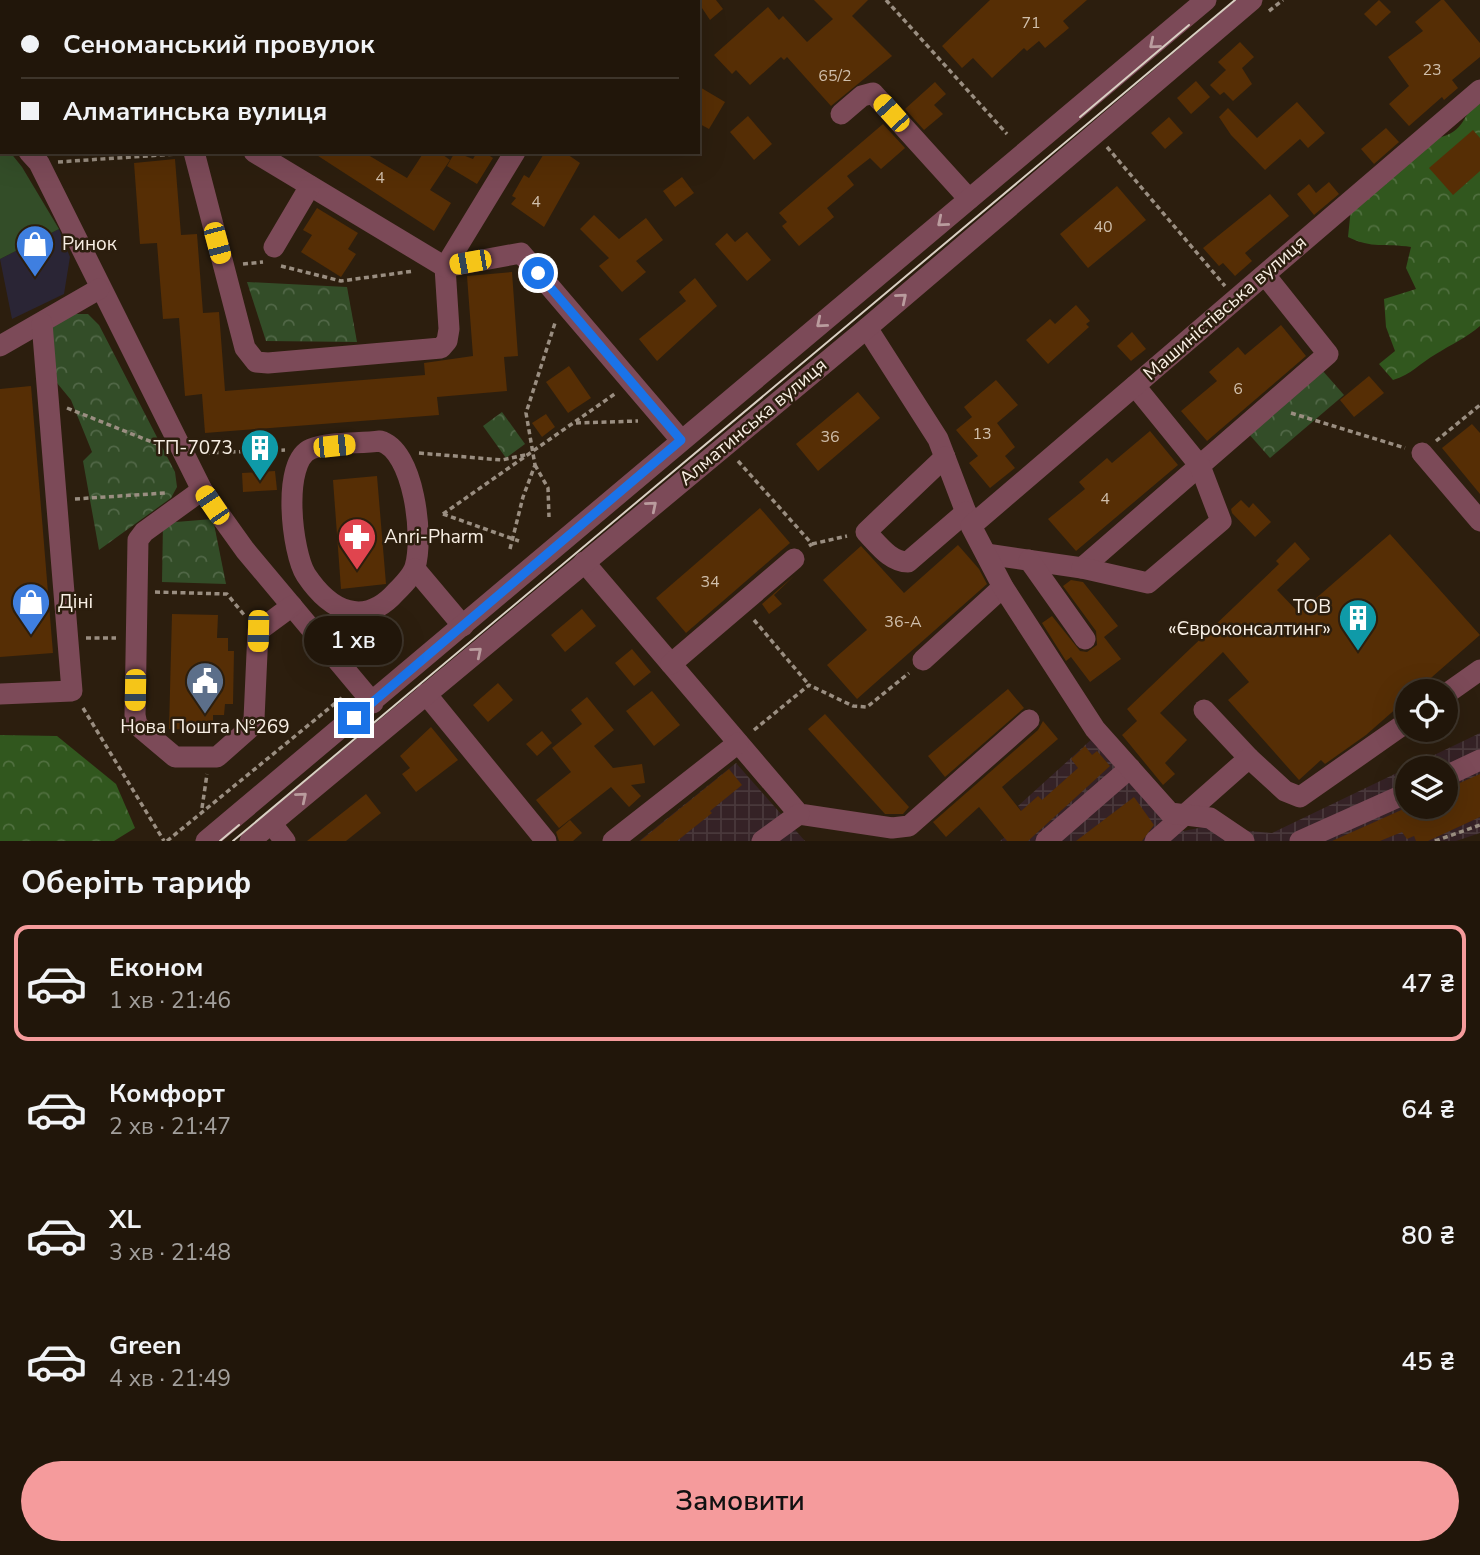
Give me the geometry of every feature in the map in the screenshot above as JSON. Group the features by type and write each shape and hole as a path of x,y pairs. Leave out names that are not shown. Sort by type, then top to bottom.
{"street":[{"name":"Алматинська вулиця","path":"206,841 1206,0"},
{"name":"Алматинська вулиця","path":"250,841 867,328 1252,0"},
{"name":"Машиністівська вулиця","path":"866,532 891,557 899,562 908,562 969,519 1135,386 1480,90"},
{"path":"841,114 862,96 873,93 969,199"},
{"path":"195,154 244,348 256,362 268,363 441,348 447,341 449,328 445,267 514,154"},
{"path":"257,154 445,267 521,253 681,440"},
{"path":"38,156 99,289 202,490 245,550 373,703"},
{"path":"273,258 310,186"},
{"path":"1082,568 1328,354 1265,275"},
{"path":"0,346 99,289"},
{"path":"0,694 72,691 42,323"},
{"path":"867,328 903,380 945,457 969,519 1003,587 1095,729 1170,813 1210,818 1244,841"},
{"path":"986,554 1082,568 1149,583 1221,521 1200,466 1135,386"},
{"path":"380,442 394,450 406,471 416,513 418,529 415,569 387,603 372,612 347,611 316,588 304,572 296,550 292,522 293,492 299,461 312,449 380,442"},
{"path":"1422,453 1480,521"},
{"path":"866,532 945,457"},
{"path":"202,490 140,535 137,546 136,592 137,725 176,757 217,757 244,734 254,719 258,631 292,606"},
{"path":"671,664 794,559"},
{"path":"1028,560 1085,639"},
{"path":"584,562 799,814 892,828 909,826 1029,720"},
{"path":"415,569 463,626"},
{"path":"923,660 1003,587"},
{"path":"1458,686 1480,670"},
{"path":"426,694 546,841"},
{"path":"1204,710 1249,758 1292,797 1300,797 1395,730"},
{"path":"613,841 738,743"},
{"path":"1155,841 1187,816 1249,758"},
{"path":"1458,770 1480,760"},
{"path":"1046,841 1130,768"},
{"path":"1300,841 1395,798"},
{"path":"762,841 799,814"},
{"path":"271,823 285,841"}],"path":[{"path":"886,0 1007,134"},
{"path":"1106,146 1236,299"},
{"path":"38,156 116,154"},
{"path":"223,266 273,258 341,281 445,267"},
{"path":"549,517 548,488 531,454 526,413 555,329 556,294"},
{"path":"443,514 631,381"},
{"path":"49,401 183,454 312,449"},
{"path":"1268,406 1422,453 1480,405"},
{"path":"573,423 665,420"},
{"path":"394,450 502,460 531,454"},
{"path":"733,456 812,544"},
{"path":"510,549 511,538 535,465"},
{"path":"57,500 202,490"},
{"path":"416,513 443,514 519,541"},
{"path":"794,559 812,544 866,532"},
{"path":"136,592 227,594 258,631"},
{"path":"741,604 809,685 853,706 867,707 923,660"},
{"path":"69,638 136,638"},
{"path":"738,743 809,685"},
{"path":"72,691 166,841 344,696"},
{"path":"202,810 209,758"},
{"path":"1435,841 1480,825"}],"shaded area":[{"name":"Ринок","path":"59,229 70,257 64,294 12,319 0,259"},
{"path":"1480,733 1480,833 1456,841 1000,841 1027,819 1018,806 1093,738 1178,832 1204,827 1272,833 1395,774 1395,819 1458,819 1458,756 1432,756"},
{"path":"736,763 805,841 639,841"}],"green space":[{"path":"1472,102 1480,104 1480,326 1410,372 1393,380 1379,364 1395,351 1386,327 1384,299 1416,289 1406,268 1411,247 1372,244 1348,237 1351,208 1433,138 1454,131 1463,122"},
{"path":"0,154 12,154 59,229 0,259"},
{"path":"247,282 347,287 357,342 266,341"},
{"path":"75,314 88,314 99,325 175,472 177,487 171,498 99,550 83,461 92,452 71,400 57,383 50,325"},
{"path":"1322,370 1344,395 1270,458 1248,433"},
{"path":"502,412 525,444 506,458 483,426"},
{"path":"213,519 226,584 162,582 163,523"},
{"path":"0,735 57,736 116,784 135,828 114,841 0,841"}],"building":[{"path":"700,0 716,0 723,9 710,20 700,5"},
{"path":"814,0 868,0 852,16 892,56 831,106 787,57 784,60 781,57 750,85 736,70 732,74 714,55 768,7 779,20 783,16 807,42 833,19"},
{"path":"990,0 1087,0 1063,21 1069,28 1045,48 1039,41 1027,51 1024,48 992,78 973,58 962,68 942,46"},
{"path":"1379,0 1391,12 1376,26 1364,14"},
{"path":"1444,0 1480,43 1480,57 1452,80 1458,88 1444,100 1442,97 1409,126 1389,104 1409,86 1388,57 1423,31 1415,22"},
{"path":"1240,42 1254,57 1242,68 1252,84 1233,101 1224,92 1220,95 1210,85 1226,70 1218,62"},
{"path":"1196,81 1210,97 1191,114 1177,98"},
{"path":"935,82 946,94 934,105 943,114 924,130 905,109"},
{"path":"700,87 725,102 709,129 700,124"},
{"path":"1297,102 1325,133 1308,148 1300,139 1265,170 1231,135 1219,117 1228,108 1257,138"},
{"path":"748,116 772,144 754,160 730,132"},
{"path":"1169,117 1183,133 1165,149 1151,133"},
{"path":"883,124 905,148 881,169 870,158 847,176 854,185 827,208 834,217 799,246 782,226 787,222 779,213"},
{"path":"1386,128 1399,142 1374,164 1361,149"},
{"path":"1473,130 1480,138 1480,171 1453,195 1429,168"},
{"path":"315,154 366,154 407,178 423,154 442,154 450,160 430,190 451,203 434,231"},
{"path":"454,154 473,159 476,154 487,154 493,158 477,184 447,166"},
{"path":"544,154 567,154 580,163 544,227 511,204 516,198 512,196 524,175 529,178"},
{"path":"175,159 181,235 197,234 203,313 219,312 225,391 425,375 424,363 473,356 467,276 512,272 518,356 504,357 507,391 437,397 439,415 205,433 202,394 185,396 179,318 163,319 157,243 140,244 134,163"},
{"path":"682,177 694,193 675,207 663,191"},
{"path":"1329,182 1339,194 1314,215 1297,194 1309,184 1316,193"},
{"path":"1117,186 1146,220 1088,268 1060,234"},
{"path":"1270,194 1289,216 1245,253 1252,261 1235,276 1223,263 1219,266 1203,248"},
{"path":"317,208 358,233 348,249 356,254 341,277 301,252 312,235 303,230"},
{"path":"594,215 619,239 646,218 663,240 636,261 646,272 622,292 599,266 609,258 580,229"},
{"path":"747,232 771,260 747,281 715,244 727,233 735,242"},
{"path":"695,278 717,306 657,361 639,339 686,301 679,292"},
{"path":"1076,305 1090,321 1086,324 1089,327 1048,364 1026,340 1050,319 1055,324"},
{"path":"1281,325 1306,356 1207,441 1181,411 1217,381 1209,372 1238,347 1245,355"},
{"path":"1132,332 1146,349 1131,361 1117,346"},
{"path":"569,366 591,398 568,413 546,382"},
{"path":"1369,376 1384,393 1354,417 1340,400"},
{"path":"996,380 1018,405 997,423 1015,447 1005,456 1015,468 990,488 969,463 978,456 956,430 972,417 964,407"},
{"path":"31,386 53,653 0,657 0,389"},
{"path":"858,392 880,418 818,471 796,444"},
{"path":"546,414 555,427 542,437 532,423"},
{"path":"1472,424 1480,433 1480,494 1442,448"},
{"path":"1150,431 1178,465 1076,551 1048,519 1085,489 1079,482 1107,458 1112,463"},
{"name":"ТП-7073","path":"275,471 277,490 243,492 242,473"},
{"path":"377,476 386,584 341,589 333,480"},
{"path":"1241,500 1249,508 1253,503 1271,522 1255,537 1232,513 1231,509"},
{"path":"760,508 790,543 686,633 656,598"},
{"name":"ТОВ «Євроконсалтинг»","path":"1390,534 1480,635 1430,679 1395,679 1395,710 1366,735 1325,764 1321,760 1299,780 1228,700 1249,682 1223,652 1160,713 1187,740 1165,763 1175,774 1163,785 1122,735 1137,721 1127,709 1279,564 1276,561 1295,542 1310,559 1277,590 1299,613"},
{"path":"958,545 979,569 987,584 857,699 827,665 867,630 823,580 861,546 904,593"},
{"path":"795,575 774,595 782,604 769,614 762,604"},
{"path":"1071,580 1083,582 1118,626 1104,637 1121,659 1090,682 1071,657 1066,661 1042,623 1052,616 1080,651 1087,652 1097,645 1096,631 1063,586"},
{"path":"582,609 596,626 565,652 551,635"},
{"path":"172,614 218,615 217,638 228,638 228,651 234,651 233,704 225,704 224,715 213,715 213,730 169,729"},
{"path":"632,649 651,672 634,686 615,663"},
{"path":"498,683 513,700 488,722 473,705"},
{"path":"1008,689 1024,708 945,777 928,756"},
{"path":"652,691 680,725 654,746 626,711"},
{"path":"587,697 614,730 594,746 613,768 642,764 645,783 631,785 641,796 629,807 611,787 559,828 536,800 571,772 552,748 582,724 571,710"},
{"path":"825,714 909,807 903,814 885,814 808,729"},
{"path":"1043,721 1058,739 1002,787 1021,811 1038,796 1042,800 1078,768 1071,759 1085,746 1092,755 1097,751 1110,766 1028,841 1007,841 979,807 946,837 933,822 1038,730"},
{"path":"431,727 458,760 416,792 402,774 410,768 400,756"},
{"path":"542,731 552,743 537,756 526,744"},
{"path":"729,769 742,785 710,811 712,813 677,841 640,841"},
{"path":"1480,774 1480,817 1428,841 1416,841 1414,836 1407,839 1402,832 1380,841 1332,841 1395,813 1395,819 1458,819 1458,784"},
{"path":"366,794 381,813 346,841 307,841"},
{"path":"1134,797 1154,825 1142,841 1076,841"},
{"path":"570,820 582,833 573,841 559,841 556,832"}],"tram line":[{"path":"233,841 1235,0"},
{"path":"1080,117 1189,25"},
{"path":"220,841 239,825"}],"place":[{"name":"Ринок","path":"35,278"},
{"name":"ТП-7073","path":"260,482"},
{"name":"Anri-Pharm","path":"357,571"},
{"name":"Діні","path":"31,636"},
{"name":"ТОВ «Євроконсалтинг»","path":"1358,652"},
{"name":"Нова Пошта №269","path":"205,715"}],"route":[{"path":"354,718 681,440 538,273"}]}
